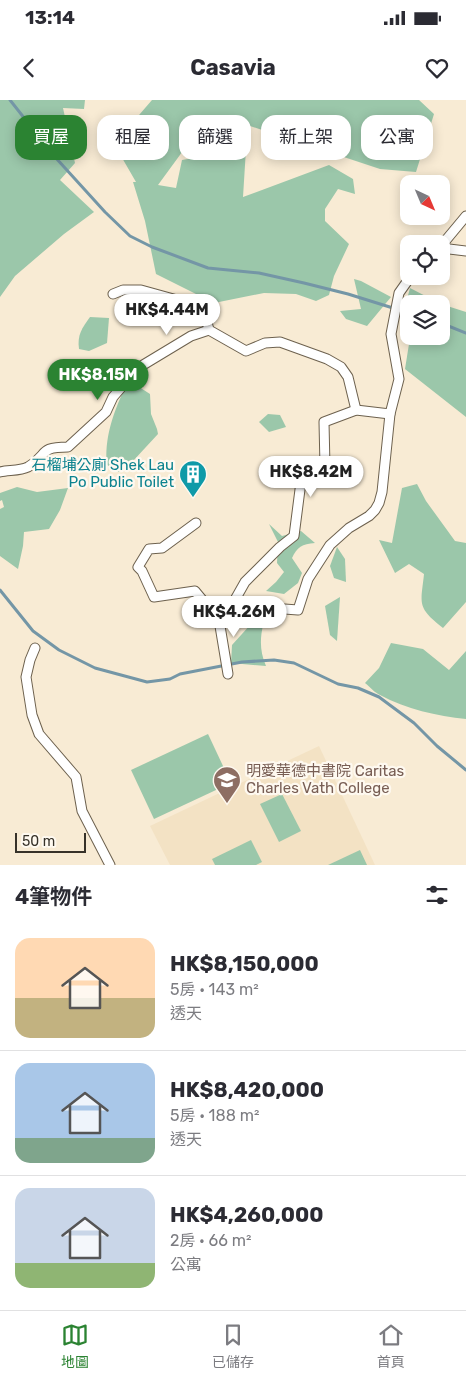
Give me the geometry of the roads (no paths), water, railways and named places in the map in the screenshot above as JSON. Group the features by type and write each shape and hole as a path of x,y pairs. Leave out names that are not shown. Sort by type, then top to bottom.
{"street":[{"path":"450,236 466,216"},
{"path":"450,248 466,251"},
{"path":"232,605 298,610 308,579 330,545 349,528 369,516 379,503 382,492 390,414 399,379 392,346 392,326 399,294 405,285"},
{"path":"113,294 124,290 141,290 188,304 206,318 209,330 246,351 264,343 280,342 327,359 341,367 348,377 356,410"},
{"path":"0,472 27,467 47,448 68,447 106,412 113,397 138,368 191,336 209,330"},
{"path":"219,620 232,605 245,582 280,547 294,536 302,474 325,467 324,422 356,410 390,414"},
{"path":"196,523 162,548 149,549 138,568 142,571 154,597 195,592 219,620 227,667"},
{"path":"35,648 26,677 32,715 39,734 76,777 82,811 110,865"}],"waterway":[{"path":"10,100 55,157 105,212 130,236 152,247 208,268 259,273 348,294 400,310"},
{"path":"450,327 466,333"},
{"path":"0,590 33,631 59,650 95,668 147,682 170,679 180,674 242,662 274,660 294,663 338,684 358,688 379,697 414,723 437,746 466,770"}],"place":[{"name":"石榴埔公廁 Shek Lau Po Public Toilet","path":"193,498"},
{"name":"明愛華德中書院 Caritas Charles Vath College","path":"227,804"}]}
